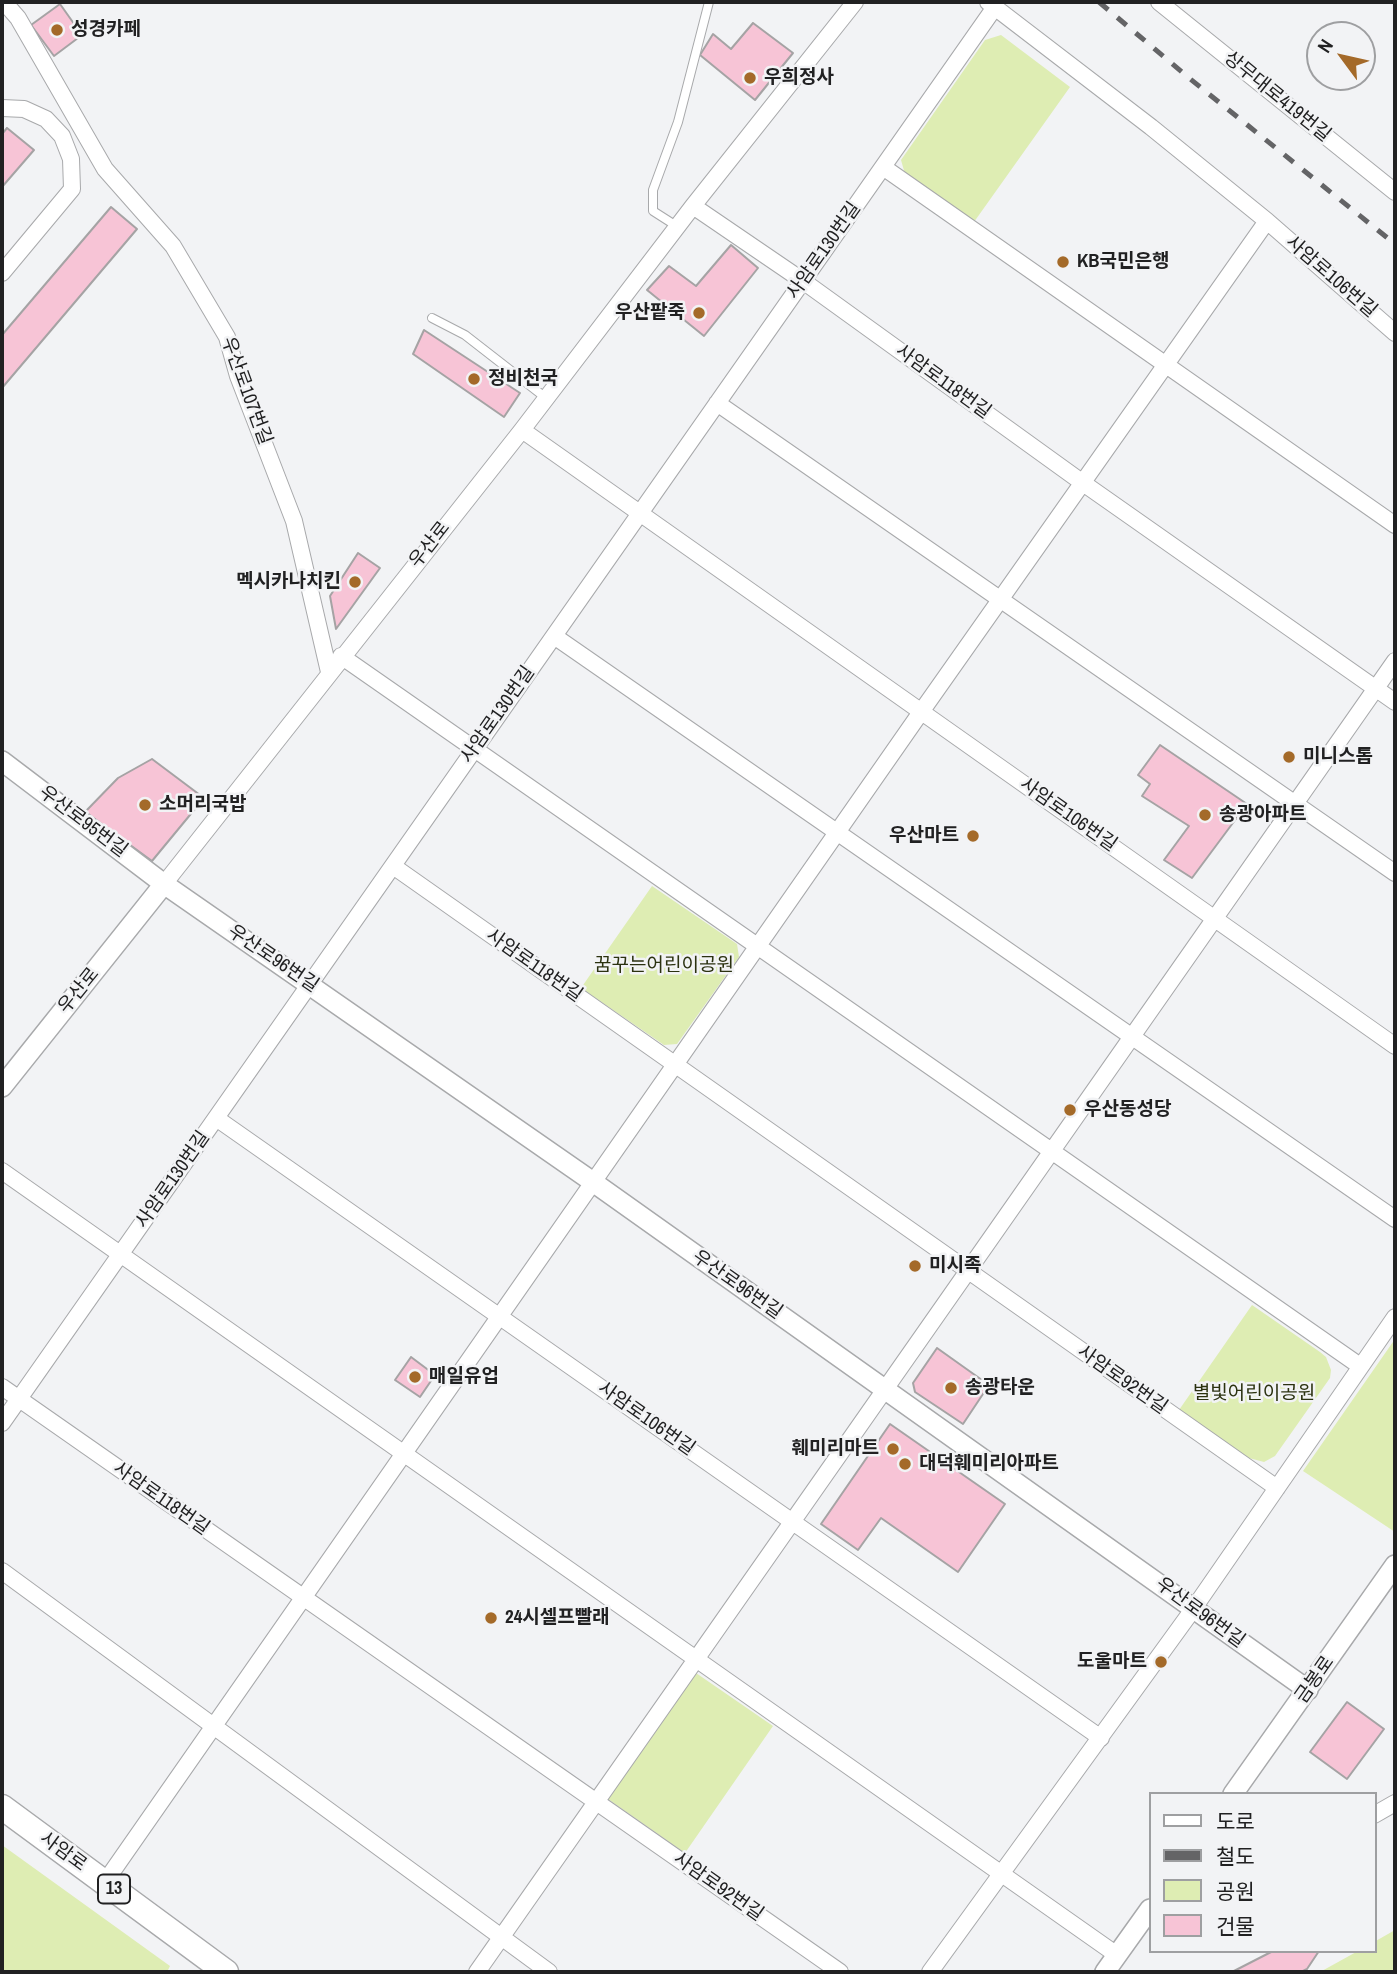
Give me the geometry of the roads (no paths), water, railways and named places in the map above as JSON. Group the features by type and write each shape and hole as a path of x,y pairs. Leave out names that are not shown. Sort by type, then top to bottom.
{"main road":[{"name":"사암로","path":"2,1808 226,1972"}],"street":[{"name":"우산로107번길","path":"4,2 18,18 105,169 173,246 227,337 238,376 294,521 329,672"},
{"name":"우산로","path":"2,1087 522,430 693,206 855,2"},
{"name":"상무대로419번길","path":"1159,2 1395,191"},
{"name":"사암로130번길","path":"2,1423 883,167 992,5"},
{"name":"사암로106번길","path":"992,5 1267,221 1395,334"},
{"path":"2,108 24,109 46,119 62,136 71,159 72,189 2,273"},
{"path":"883,167 1395,525"},
{"name":"사암로118번길","path":"693,206 803,281 1083,483"},
{"path":"105,1882 1267,221"},
{"path":"717,403 1395,873"},
{"path":"522,430 921,712"},
{"path":"1083,483 1395,702"},
{"path":"554,636 1395,1219"},
{"path":"341,656 1360,1366"},
{"path":"477,1972 1395,661"},
{"name":"사암로106번길","path":"921,712 1214,919"},
{"name":"우산로95번길","path":"3,765 164,884"},
{"name":"사암로118번길","path":"393,866 675,1065"},
{"name":"우산로96번길","path":"164,884 593,1182 1308,1690"},
{"path":"1214,919 1395,1046"},
{"path":"675,1065 968,1271"},
{"path":"216,1118 499,1317"},
{"path":"2,1171 1117,1955"},
{"name":"사암로92번길","path":"968,1271 1277,1488"},
{"name":"사암로106번길","path":"499,1317 792,1522"},
{"path":"930,1972 1194,1608 1395,1317"},
{"path":"2,1387 19,1399"},
{"name":"사암로118번길","path":"19,1399 302,1599"},
{"path":"792,1522 1101,1738"},
{"name":"금봉로","path":"1234,1792 1395,1565"},
{"path":"2,1571 549,1972"},
{"path":"302,1599 596,1802"},
{"name":"사암로92번길","path":"596,1802 840,1972"},
{"path":"1376,1814 1395,1803"},
{"path":"1105,1972 1148,1912"}],"lane":[{"path":"678,227 653,211 653,190 678,122 709,2"},
{"path":"432,318 465,335 546,398"}],"railway":[{"path":"1099,2 1395,244"}],"place":[{"name":"성경카페","path":"57,30"},
{"name":"우희정사","path":"750,78"},
{"name":"KB국민은행","path":"1063,262"},
{"name":"우산팥죽","path":"699,313"},
{"name":"정비천국","path":"474,379"},
{"name":"멕시카나치킨","path":"355,582"},
{"name":"미니스톱","path":"1289,757"},
{"name":"소머리국밥","path":"145,805"},
{"name":"송광아파트","path":"1205,815"},
{"name":"우산마트","path":"973,836"},
{"name":"우산동성당","path":"1070,1110"},
{"name":"미시족","path":"915,1266"},
{"name":"매일유업","path":"415,1377"},
{"name":"송광타운","path":"951,1388"},
{"name":"훼미리마트","path":"893,1449"},
{"name":"대덕훼미리아파트","path":"905,1464"},
{"name":"24시셀프빨래","path":"491,1618"},
{"name":"도울마트","path":"1161,1662"}],"park label":[{"name":"꿈꾸는어린이공원","path":"664,966"},
{"name":"별빛어린이공원","path":"1254,1394"}]}
